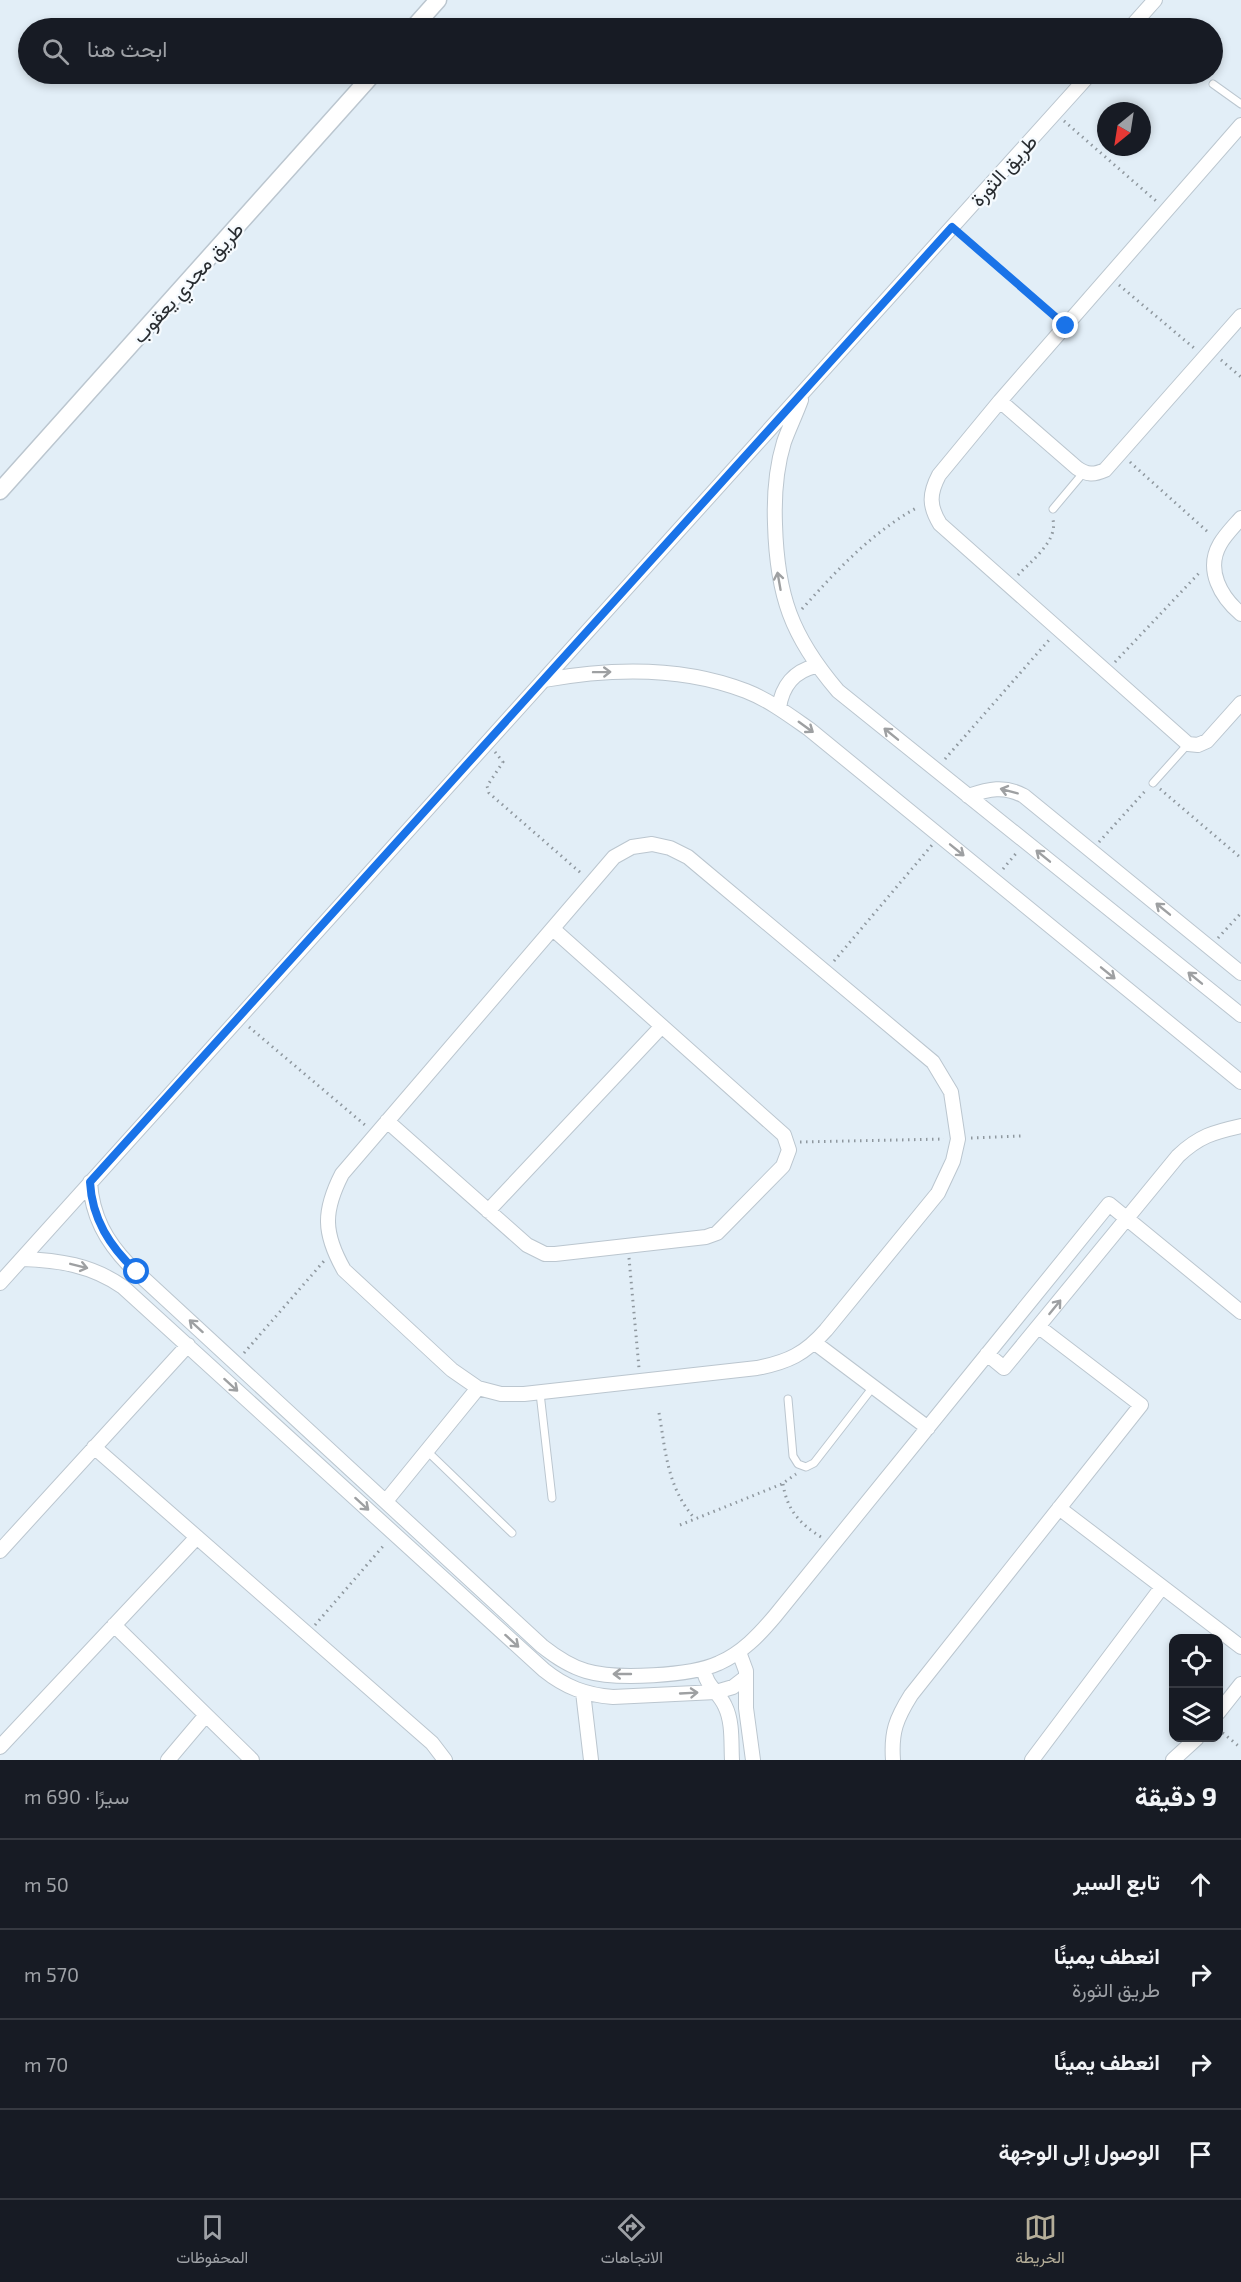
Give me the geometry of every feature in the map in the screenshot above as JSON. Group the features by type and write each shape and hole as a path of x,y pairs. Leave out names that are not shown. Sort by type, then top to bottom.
{"street":[{"path":"422,18 438,0"},
{"path":"1139,18 1155,0"},
{"name":"طريق مجدي يعقوب","path":"0,491 364,84"},
{"name":"طريق الثورة","path":"0,1284 238,1017 1081,84"},
{"path":"1241,125 1000,401 939,476 932,488 930,501 940,524 1188,744 1198,745 1207,741 1241,703"},
{"path":"1000,401 1084,472 1098,473 1105,470 1241,316"},
{"path":"804,392 784,444 774,500 780,588 791,621 816,666 838,691 1241,1015"},
{"path":"1241,519 1218,550 1215,574 1220,591 1241,614"},
{"path":"779,708 783,691 793,677 816,666"},
{"path":"544,680 589,672 637,671 686,675 746,691 779,708 809,729 1241,1082"},
{"path":"968,796 1000,788 1017,792 1241,973"},
{"path":"651,844 670,848 688,857 933,1062 951,1092 958,1138 953,1161 938,1193 815,1343 799,1355 781,1363 640,1382 501,1395 478,1388 452,1370 344,1270 333,1251 327,1223 331,1195 342,1174 593,883 614,857 632,847 651,844"},
{"path":"387,1121 527,1245 545,1254 696,1239 717,1233 783,1166 789,1150 784,1135 553,929"},
{"path":"488,1211 662,1026"},
{"path":"987,1354 1004,1368 1178,1156 1187,1147 1219,1130 1241,1126"},
{"path":"90,1182 94,1210 105,1236 137,1272 552,1654 585,1671 603,1674 672,1674 704,1669 739,1652 764,1629 1109,1204 1241,1312"},
{"path":"21,1259 80,1265 97,1271 123,1287 556,1680 583,1692 613,1697 716,1692 733,1687 746,1677"},
{"path":"123,1287 137,1272"},
{"path":"893,1760 891,1739 898,1716 911,1695 1141,1405 1039,1327"},
{"path":"815,1343 928,1428"},
{"path":"0,1551 188,1345"},
{"path":"386,1501 478,1388"},
{"path":"261,1412 274,1398"},
{"path":"94,1447 432,1743 445,1760"},
{"path":"319,1464 331,1451"},
{"path":"1059,1508 1241,1647"},
{"path":"0,1748 197,1537"},
{"path":"1032,1760 1162,1587"},
{"path":"469,1602 482,1591"},
{"path":"114,1626 252,1760"},
{"path":"739,1652 745,1664 746,1708 753,1760"},
{"path":"704,1669 706,1681 728,1712 732,1760"},
{"path":"1223,1707 1241,1684"},
{"path":"583,1692 591,1760"},
{"path":"168,1760 206,1715"},
{"path":"1173,1760 1192,1742"}],"lane":[{"path":"1213,84 1241,104"},
{"path":"1053,509 1084,472"},
{"path":"1153,783 1188,744"},
{"path":"788,1399 793,1456 798,1464 811,1466 873,1387"},
{"path":"540,1392 552,1498"},
{"path":"427,1451 512,1533"}],"path":[{"path":"1055,112 1166,211"},
{"path":"952,227 1066,326"},
{"path":"1109,276 1241,377"},
{"path":"1105,672 1218,550 1120,453"},
{"path":"791,621 856,551 900,517 930,501"},
{"path":"1009,586 1050,540 1054,533 1053,509"},
{"path":"935,770 1058,629"},
{"path":"486,744 501,757 503,762 487,786 489,793 593,883"},
{"path":"1092,851 1153,783 1241,858"},
{"path":"825,972 940,836"},
{"path":"993,879 1026,842"},
{"path":"1210,947 1241,913"},
{"path":"238,1017 376,1134"},
{"path":"788,1142 1021,1136"},
{"path":"628,1247 640,1382"},
{"path":"236,1362 333,1251"},
{"path":"659,1413 672,1482 685,1508 695,1519"},
{"path":"680,1525 782,1484 793,1477 802,1466"},
{"path":"782,1484 788,1504 798,1520 833,1545"},
{"path":"308,1634 394,1533"},
{"path":"1223,1733 1241,1748"}],"route":[{"path":"137,1272 112,1247 105,1236 94,1210 90,1182 952,227 1066,326"}]}
